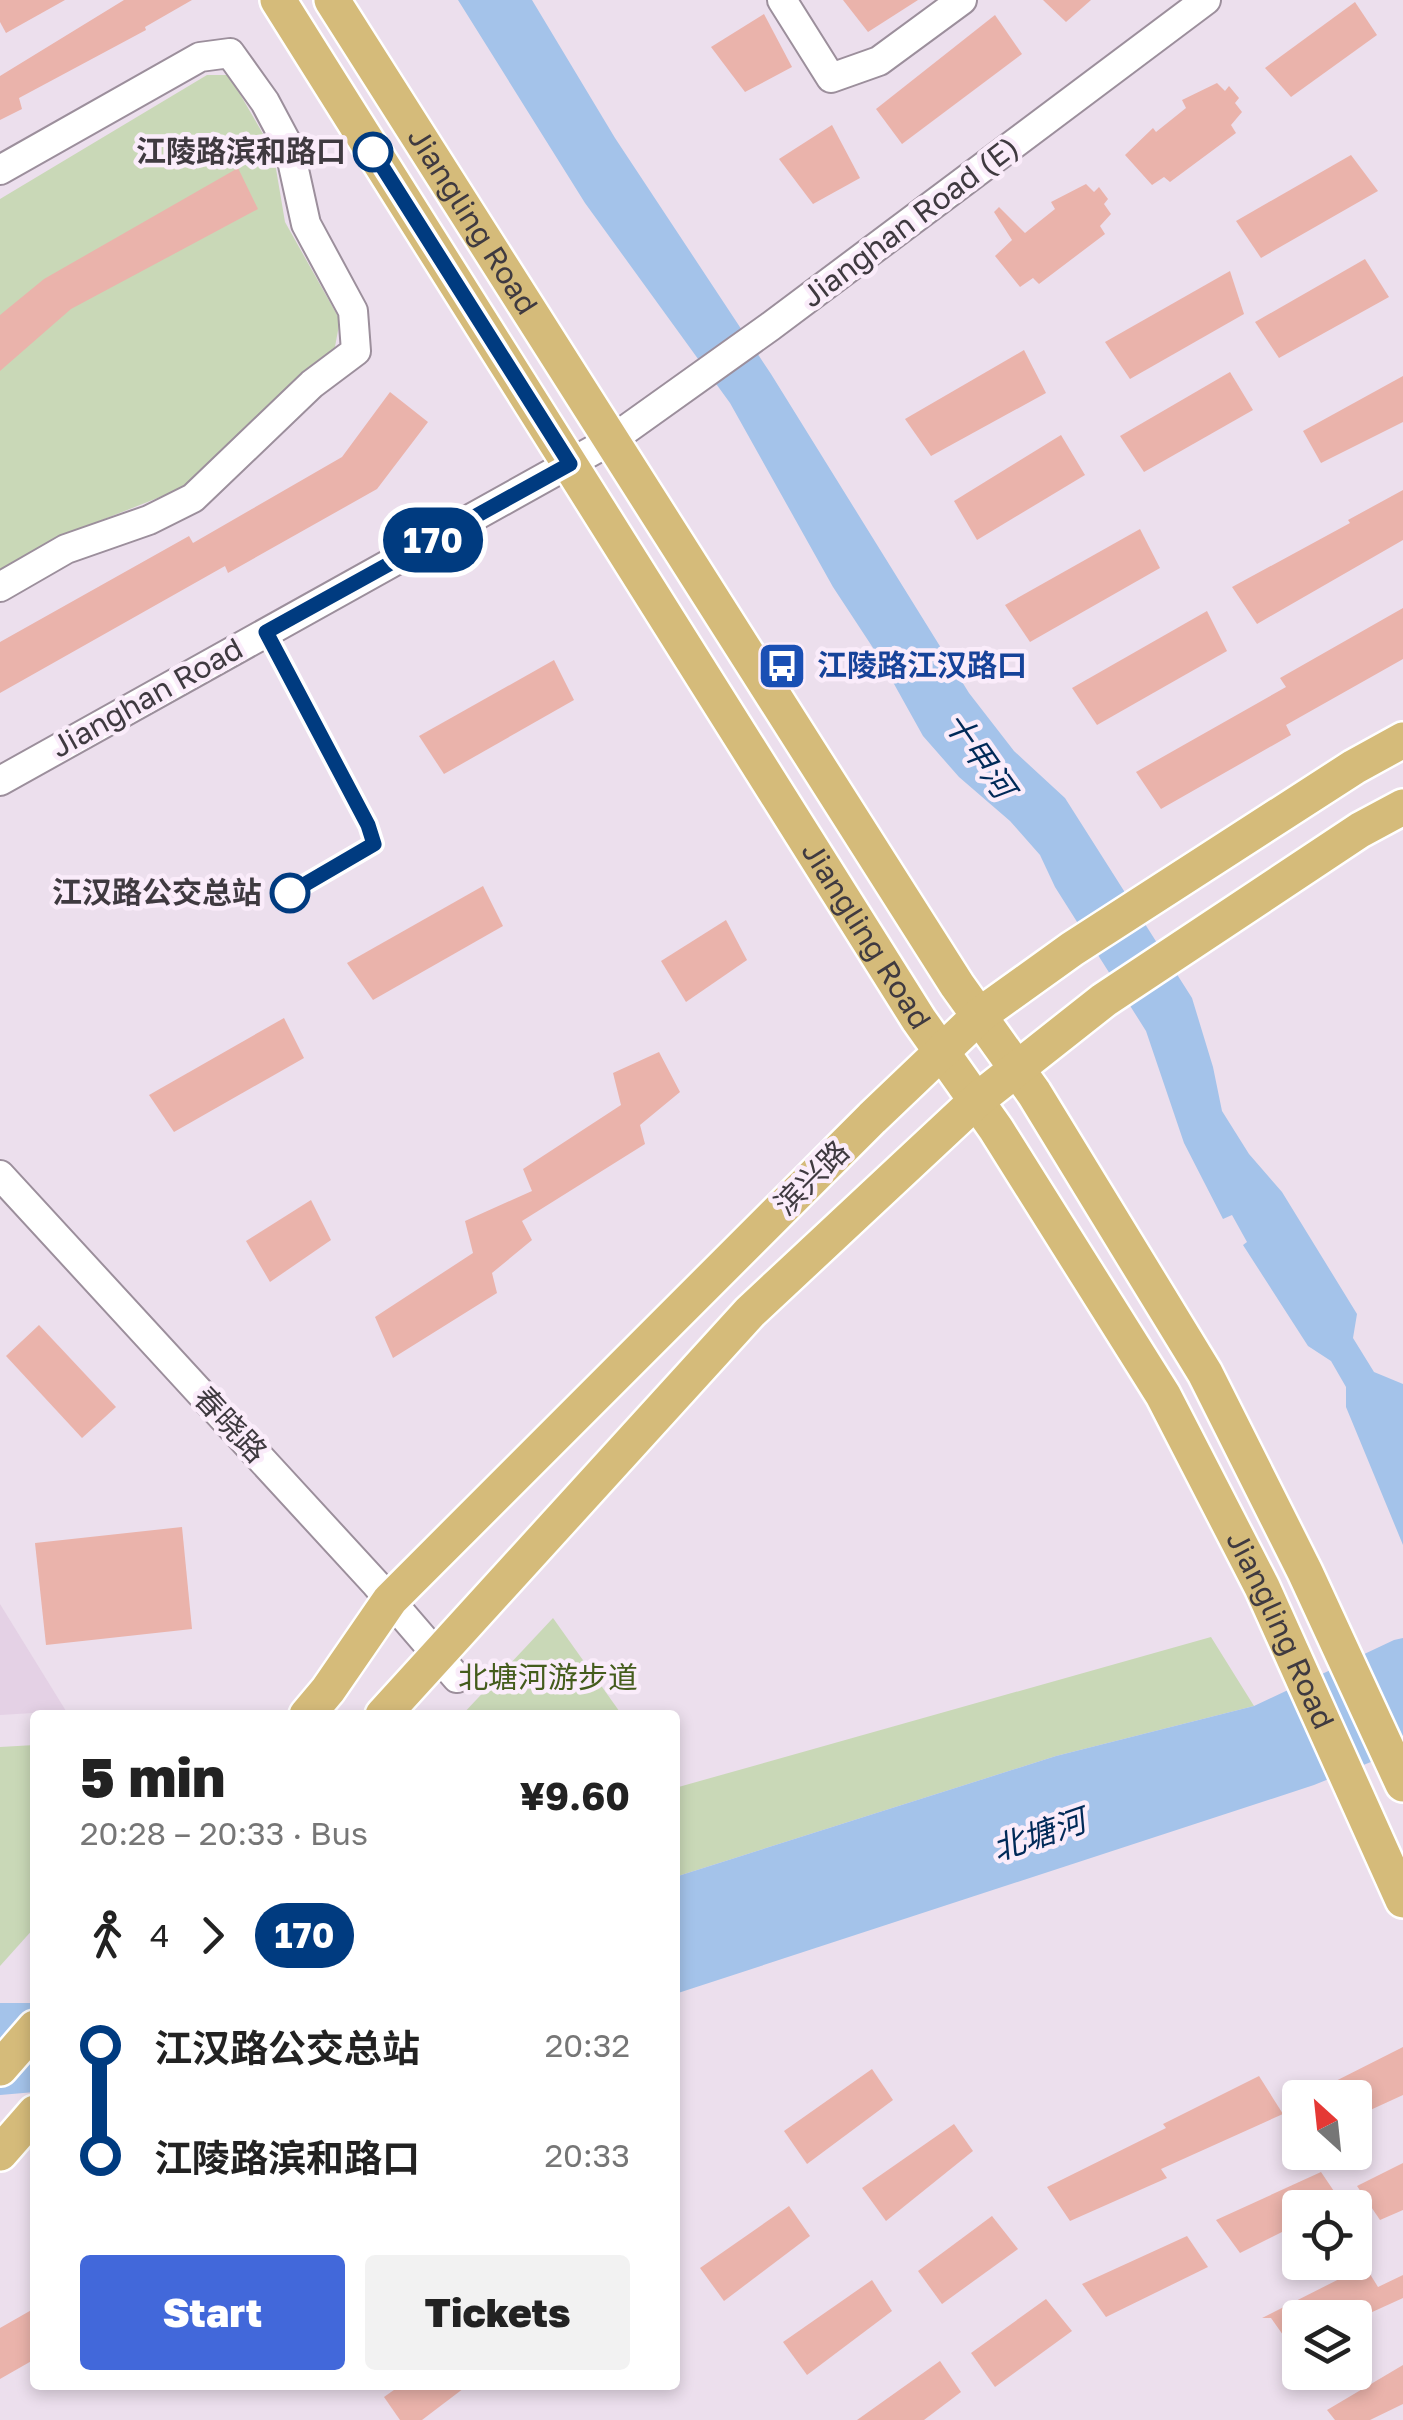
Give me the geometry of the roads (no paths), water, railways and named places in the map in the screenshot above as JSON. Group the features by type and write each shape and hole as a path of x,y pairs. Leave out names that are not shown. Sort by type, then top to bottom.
{"main road":[{"name":"Jiangling Road","path":"278,0 919,1020 976,1100 1163,1395 1262,1587 1396,1885"},
{"name":"Jiangling Road","path":"332,0 957,985 1034,1093 1206,1373 1305,1572 1403,1784"},
{"name":"滨兴路","path":"318,1703 390,1600 980,1015 1072,949 1354,767 1403,740"},
{"name":"滨兴路","path":"390,1710 447,1667 750,1312 976,1100 1104,1000 1360,830 1403,807"},
{"path":"0,2068 30,2034"},
{"path":"0,2153 30,2119"}],"street":[{"path":"782,0 831,78 878,61 962,0"},
{"name":"Jianghan Road (E)","path":"610,440 771,326 1206,0"},
{"path":"0,170 200,57 230,54 265,102 289,146 306,224 353,311 356,351 312,384 193,498 149,520 66,549 0,588"},
{"name":"Jianghan Road","path":"0,781 610,440"},
{"name":"春晓路","path":"0,1175 447,1667"}],"water":[{"name":"十甲河","path":"458,0 532,0 615,138 771,374 969,693 1014,751 1065,798 1192,998 1222,1111 1249,1154 1282,1192 1357,1314 1353,1338 1374,1372 1403,1384 1403,1545 1346,1407 1346,1387 1331,1361 1308,1346 1243,1245 1247,1242 1232,1215 1223,1219 1184,1143 1146,1031 1055,887 1040,855 1010,821 959,777 923,736 879,657 833,587 730,403 585,203"},
{"name":"北塘河","path":"1403,1638 1403,1749 1314,1785 680,1992 680,1875 1056,1756 1254,1706"},
{"path":"0,2003 30,2003 30,2092 0,2095"}],"place":[{"name":"江陵路滨和路口","path":"373,152"},
{"name":"江陵路江汉路口","path":"782,666"},
{"name":"江汉路公交总站","path":"290,893"}],"park label":[{"name":"北塘河游步道","path":"548,1678"}]}
